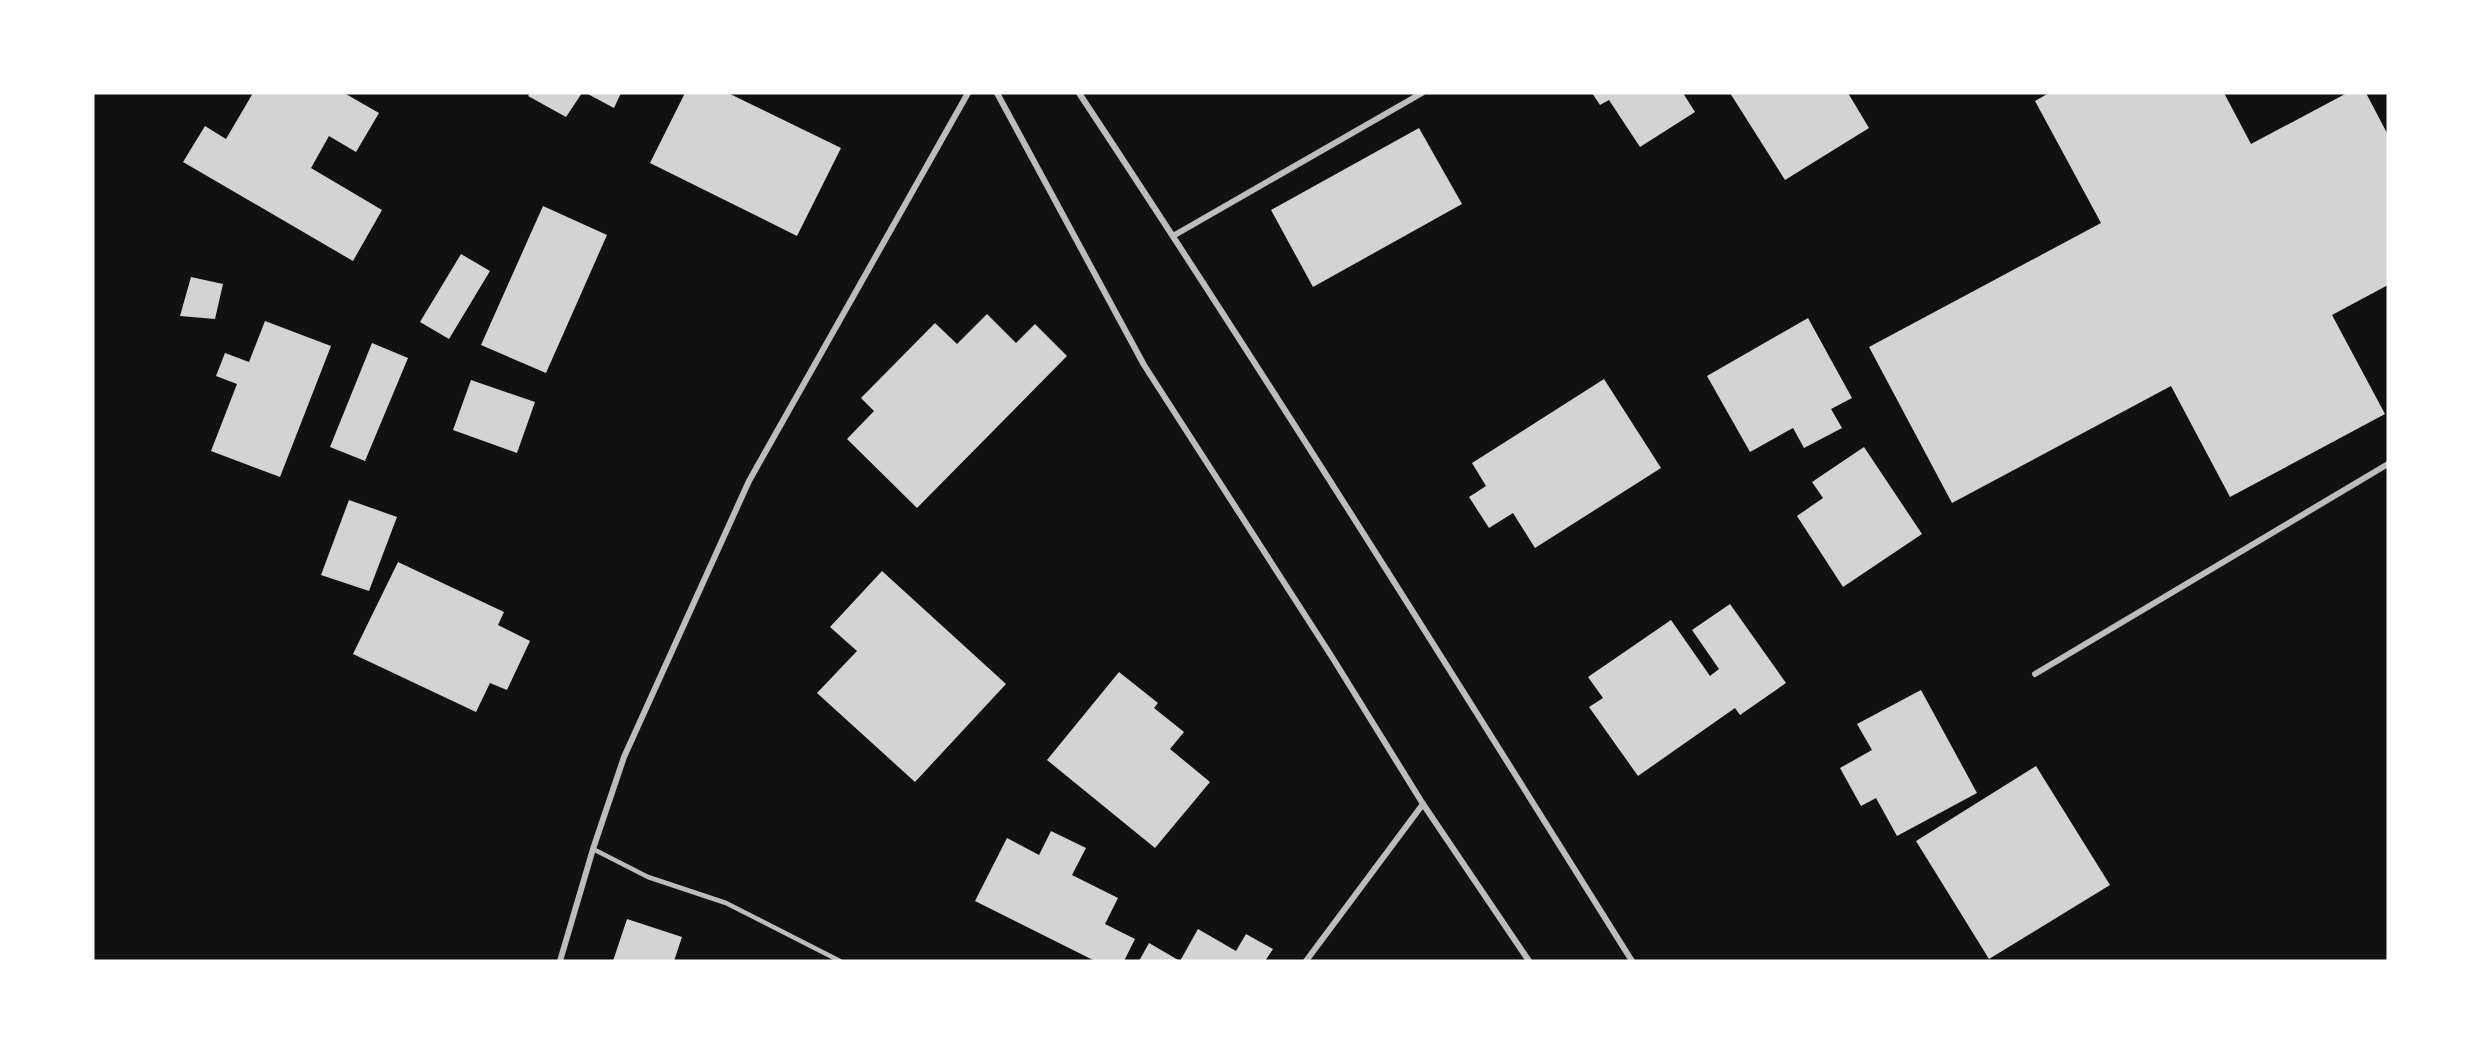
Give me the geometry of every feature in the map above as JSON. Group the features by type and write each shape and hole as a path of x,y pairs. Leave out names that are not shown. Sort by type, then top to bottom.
{"street":[{"path":"560,961 592,849 624,757 749,481 968,93"},
{"path":"997,93 1144,365 1332,657 1423,804 1529,961"},
{"path":"1079,93 1431,639 1632,961"},
{"path":"1173,236 1422,93"},
{"path":"2035,674 2388,464"},
{"path":"1306,961 1423,804"}],"lane":[{"path":"592,849 648,877 726,903 840,961"}],"building":[{"path":"253,93 344,93 379,113 356,152 329,136 311,168 382,210 353,261 183,162 205,126 226,139"},
{"path":"530,93 582,93 566,117 528,96"},
{"path":"586,93 621,93 614,108"},
{"path":"685,93 728,93 841,148 797,236 650,163"},
{"path":"1592,93 1683,93 1695,112 1640,147 1609,100 1600,105"},
{"path":"1730,93 1848,93 1869,128 1785,180"},
{"path":"2049,93 2224,93 2251,144 2347,93 2366,93 2388,135 2388,285 2332,315 2385,414 2230,497 2171,386 1952,503 1869,347 2101,223 2035,101"},
{"path":"1419,128 1462,204 1313,287 1271,210"},
{"path":"543,206 607,235 546,373 481,345"},
{"path":"461,254 490,271 449,339 420,322"},
{"path":"191,277 223,284 215,319 180,316"},
{"path":"987,314 1016,343 1035,324 1067,356 917,508 847,439 874,411 861,398 935,323 957,344"},
{"path":"1808,318 1852,398 1831,409 1842,428 1804,448 1793,428 1750,452 1707,376"},
{"path":"265,321 331,346 280,477 211,451 237,384 216,376 225,353 249,362"},
{"path":"372,343 408,358 365,461 330,447"},
{"path":"1604,379 1661,468 1535,548 1513,513 1489,528 1469,497 1486,486 1472,463"},
{"path":"471,380 535,402 517,453 453,430"},
{"path":"1864,447 1922,534 1843,587 1797,516 1823,498 1812,482"},
{"path":"349,500 397,517 369,591 321,575"},
{"path":"398,562 504,612 498,625 530,641 507,690 490,683 476,712 353,654"},
{"path":"882,571 1006,684 915,782 817,693 857,651 830,627"},
{"path":"1730,604 1786,683 1740,715 1735,708 1638,776 1589,707 1603,698 1588,677 1671,620 1710,676 1719,669 1692,630"},
{"path":"1119,672 1158,703 1154,708 1184,732 1170,749 1210,782 1155,848 1047,760"},
{"path":"1921,690 1977,793 1897,836 1876,798 1861,806 1840,768 1872,750 1857,724"},
{"path":"2036,766 2110,885 1989,959 1916,841"},
{"path":"1051,831 1086,848 1072,875 1118,898 1105,924 1135,939 1124,961 1095,961 975,901 1007,838 1039,855"},
{"path":"627,919 682,937 674,961 613,961"},
{"path":"1198,929 1236,951 1246,934 1273,949 1265,961 1180,961"},
{"path":"1149,943 1180,961 1139,961"}]}
